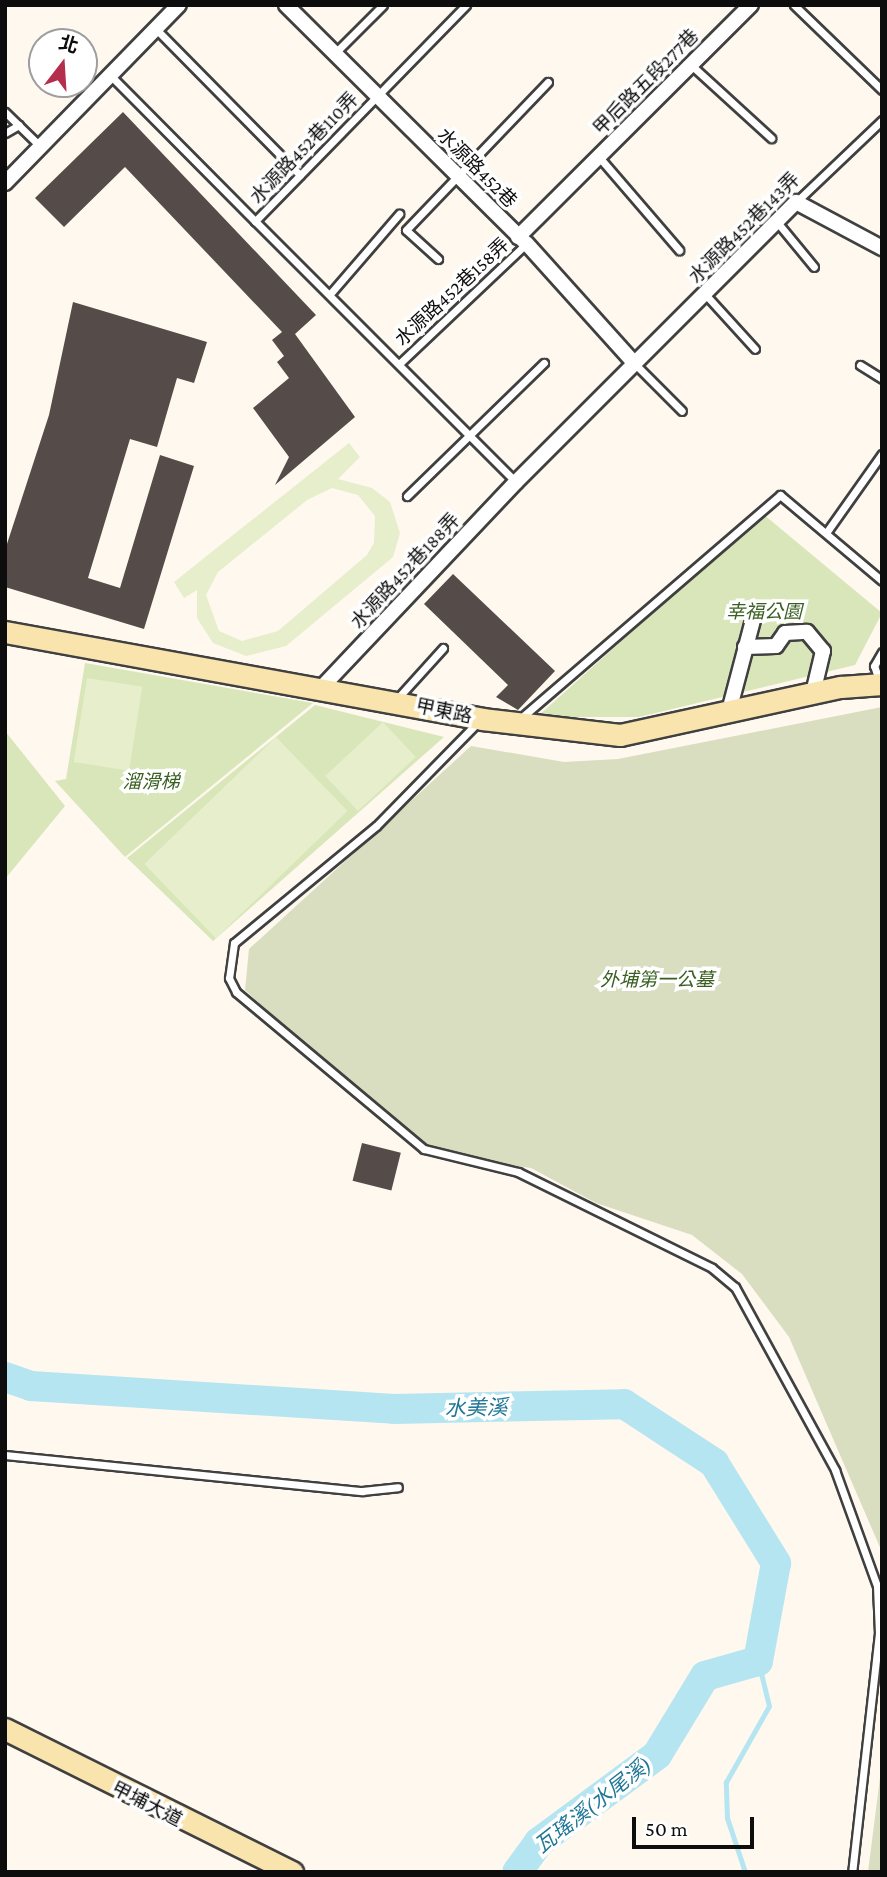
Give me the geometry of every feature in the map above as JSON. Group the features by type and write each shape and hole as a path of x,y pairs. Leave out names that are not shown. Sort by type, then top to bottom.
{"street":[{"path":"5,183 179,5"},
{"name":"水源路452巷","path":"286,5 522,240 635,364"},
{"name":"甲后路五段277巷","path":"522,240 690,63 751,5"},
{"path":"796,202 882,248"},
{"name":"水源路452巷143弄","path":"635,364 796,202"},
{"name":"水源路452巷188弄","path":"323,686 516,482 635,364"},
{"path":"729,711 753,620"},
{"name":"甲東路","path":"5,632 323,686 482,719 518,721 558,731 620,735 813,693 881,684"},
{"path":"745,647 776,646 785,633 807,632 823,651 813,693"},
{"name":"甲埔大道","path":"5,1729 292,1872"}],"lane":[{"path":"334,54 383,5"},
{"name":"水源路452巷110弄","path":"330,294 255,221 466,5"},
{"path":"794,5 882,90"},
{"path":"156,29 300,175"},
{"path":"690,63 771,138"},
{"path":"110,75 255,221"},
{"path":"438,259 406,230 548,82"},
{"path":"5,112 40,146"},
{"name":"水源路452巷143弄","path":"796,202 882,120"},
{"path":"5,133 19,125"},
{"path":"599,157 679,250"},
{"path":"330,294 400,214"},
{"path":"777,222 814,267"},
{"name":"水源路452巷158弄","path":"399,364 522,240"},
{"name":"水源路452巷158弄","path":"330,294 467,436"},
{"path":"705,294 754,349"},
{"path":"407,496 544,363"},
{"path":"635,364 682,411"},
{"path":"860,365 882,379"},
{"path":"467,436 516,482"},
{"path":"826,533 882,454"},
{"path":"518,721 780,495 882,581"},
{"path":"396,701 443,648"},
{"path":"881,684 874,666 882,652"},
{"path":"482,719 376,826 234,943 229,978 236,992 424,1149 518,1172 712,1268 735,1287 835,1470 877,1587 879,1633 852,1872"},
{"path":"5,1455 362,1491 398,1487"}],"green space":[{"path":"349,443 360,457 338,479 372,488 390,502 400,533 393,557 286,646 246,656 213,643 197,618 197,590 184,598 174,582","holes":["332,488 358,495 375,516 374,543 367,555 278,631 242,641 219,631 206,595 218,572 307,500"]},
{"name":"幸福公園","path":"763,514 882,613 855,665 639,717 537,717"},
{"name":"溜滑梯","path":"85,663 313,703 125,857 55,781 66,779"},
{"path":"87,678 142,687 129,771 74,762"},
{"path":"315,705 444,737 213,941 127,858"},
{"name":"外埔第一公墓","path":"882,707 882,1552 789,1337 742,1274 692,1235 596,1203 531,1168 438,1155 312,1053 245,990 249,949 471,746 564,762 618,759"},
{"path":"383,722 416,757 358,811 325,776"},
{"path":"5,731 65,806 5,879"},
{"path":"276,737 348,811 216,938 144,864"},
{"path":"882,1762 882,1872 868,1872"}],"building":[{"path":"123,112 316,315 295,334 355,417 275,485 289,457 253,408 289,378 277,362 284,356 272,340 282,332 125,167 64,227 35,198"},
{"path":"73,302 207,342 194,383 177,378 157,447 130,439 88,578 120,588 160,455 194,466 144,629 5,587 5,550 49,415"},
{"path":"453,574 555,671 518,710 496,697 508,685 424,604"},
{"path":"362,1143 401,1153 391,1191 353,1181"}],"waterway":[{"name":"水美溪","path":"5,1377 31,1386 394,1409 624,1404 714,1463 776,1563 758,1661 705,1676 657,1755 539,1842 517,1872"},
{"path":"745,1872 727,1818 726,1782 769,1706 758,1661"}],"water label":[{"name":"瓦瑤溪(水尾溪)","path":"593,1805"}]}
